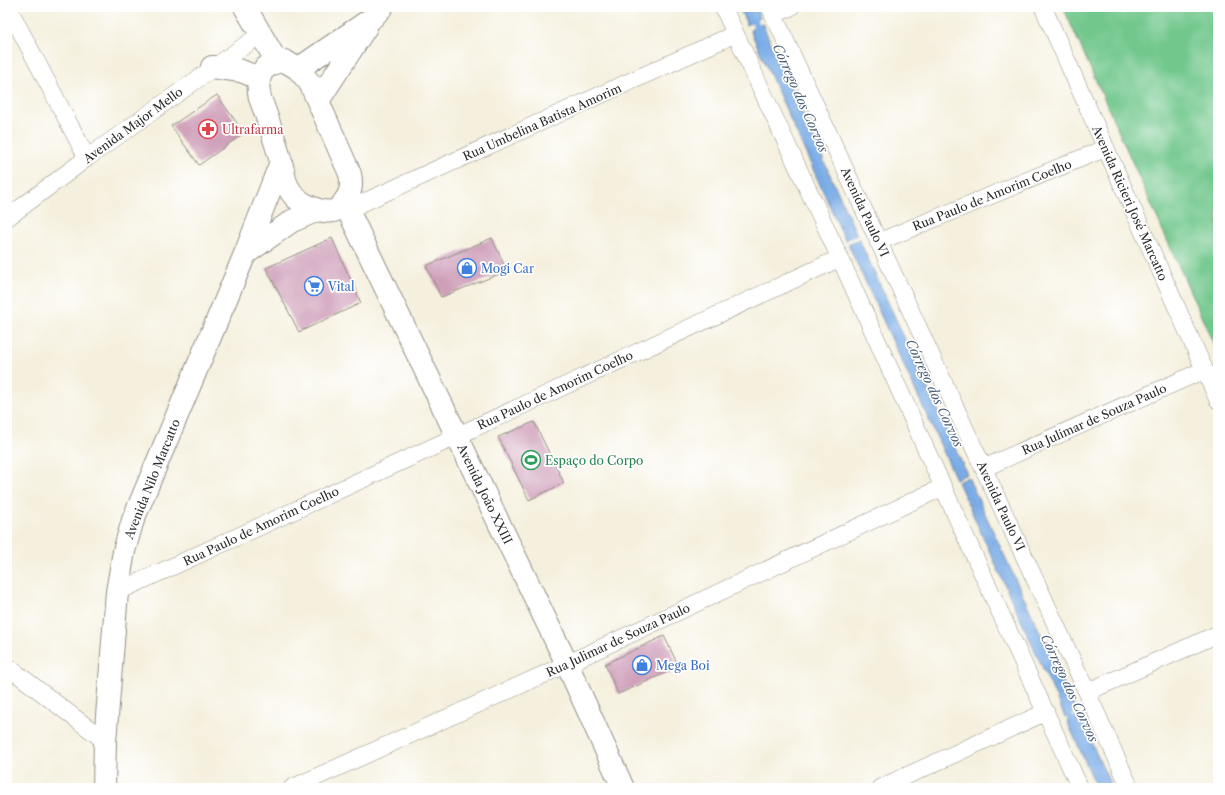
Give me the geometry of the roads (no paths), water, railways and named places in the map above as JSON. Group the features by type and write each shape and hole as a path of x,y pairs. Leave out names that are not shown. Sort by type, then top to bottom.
{"street":[{"path":"8,7 87,158"},
{"path":"245,7 278,62"},
{"path":"723,7 840,258 1080,788"},
{"path":"771,11 791,7"},
{"name":"Avenida Ricieri José Marcatto","path":"1043,7 1218,400"},
{"name":"Avenida Paulo VI","path":"771,11 984,468 1130,788"},
{"path":"298,69 376,13"},
{"path":"318,101 376,13"},
{"name":"Avenida Major Mello","path":"7,218 212,67 261,34"},
{"name":"Rua Umbelina Batista Amorim","path":"346,206 735,34"},
{"path":"285,61 298,69 310,83 350,174 352,182 352,188 346,206 326,212 318,210 296,198 287,185 282,162 258,88 259,78 266,68 278,62 285,61"},
{"path":"212,67 241,71 259,78"},
{"name":"Rua Paulo de Amorim Coelho","path":"878,242 1106,148"},
{"name":"Avenida Nilo Marcatto","path":"104,788 105,740 117,592 124,552 133,520 282,162"},
{"name":"Avenida João XXIII","path":"346,206 567,664 623,788"},
{"path":"245,254 292,221 318,210"},
{"name":"Rua Paulo de Amorim Coelho","path":"117,592 840,258"},
{"name":"Rua Julimar de Souza Paulo","path":"984,468 1204,370"},
{"name":"Rua Julimar de Souza Paulo","path":"292,788 567,664 943,487"},
{"path":"1087,692 1218,634"},
{"path":"7,666 105,740"},
{"path":"880,788 1046,712"}],"water":[{"path":"739,7 756,7 760,18 747,25"},
{"path":"762,23 857,235 845,240 750,30"},
{"path":"859,239 967,474 956,479 848,244"},
{"path":"968,477 1077,712 1065,717 958,482"},
{"path":"1079,715 1112,788 1097,788 1067,721"}],"waterway":[{"name":"Córrego dos Corvos","path":"748,7 760,34"},
{"name":"Córrego dos Corvos","path":"1065,706 1075,728"}],"place":[{"name":"Ultrafarma","path":"208,129"},
{"name":"Mogi Car","path":"467,268"},
{"name":"Vital","path":"314,286"},
{"name":"Espaço do Corpo","path":"531,460"},
{"name":"Mega Boi","path":"642,665"}]}
